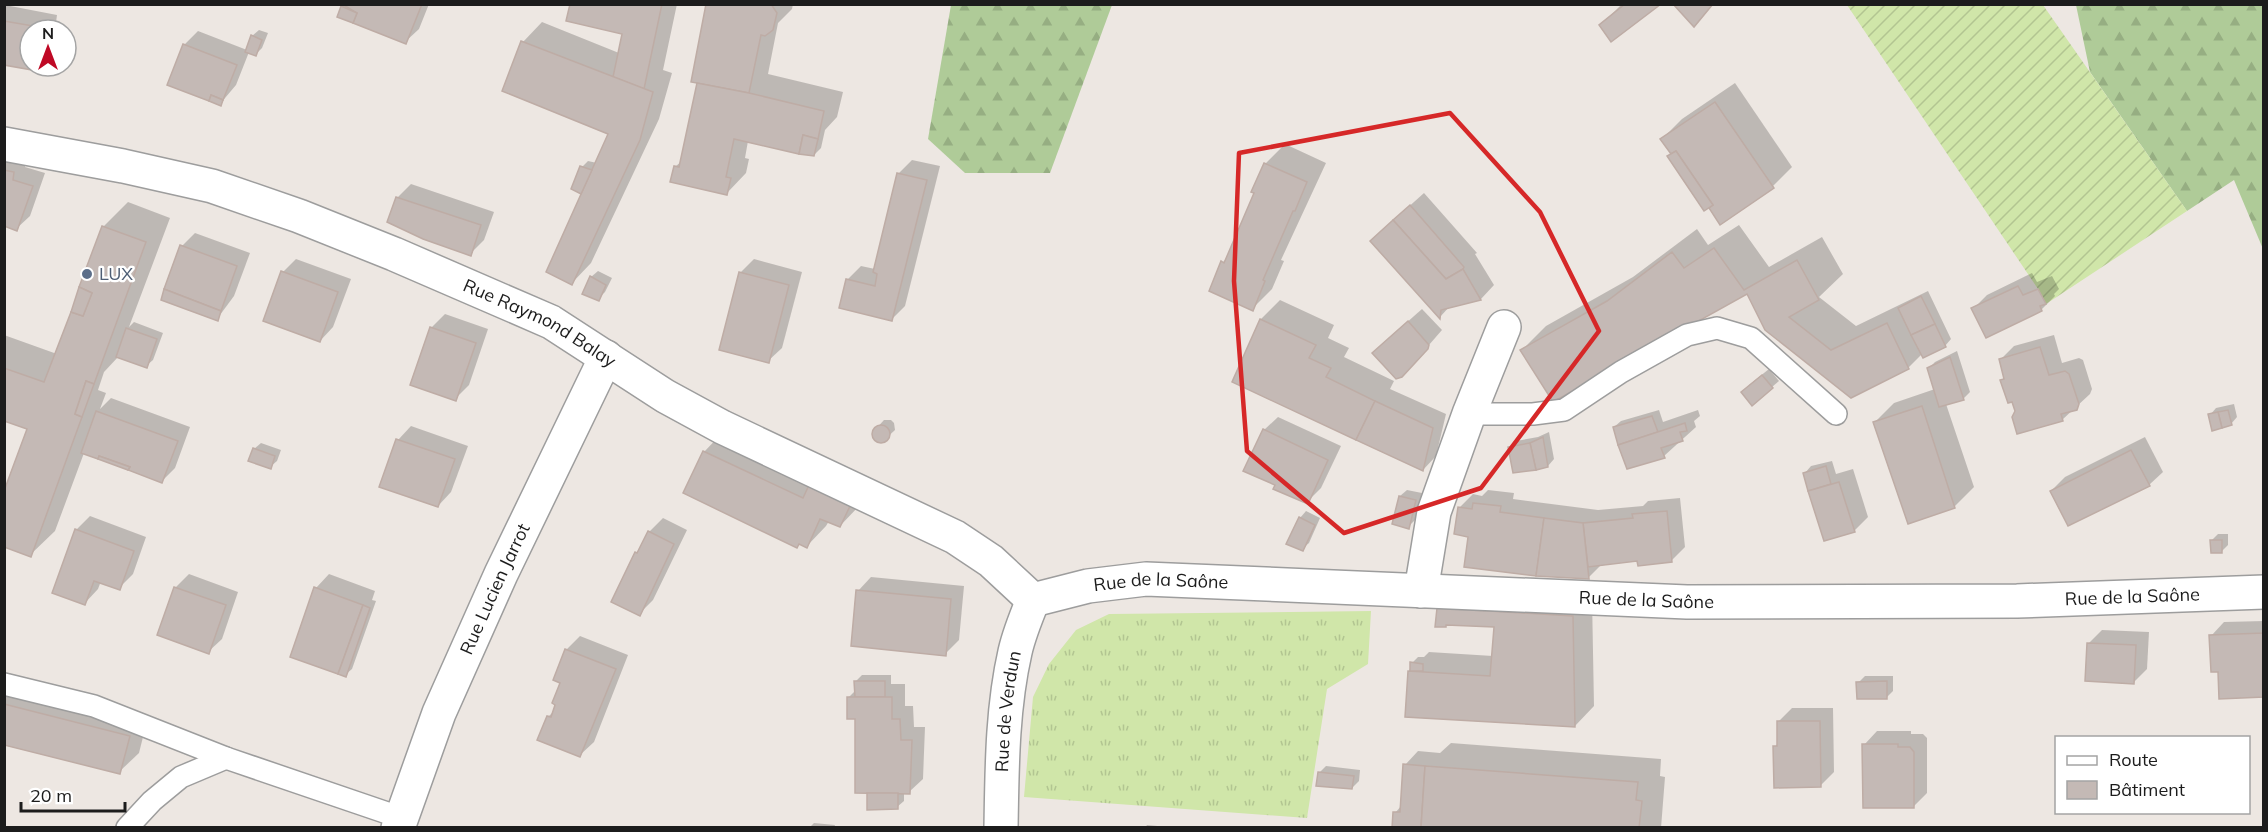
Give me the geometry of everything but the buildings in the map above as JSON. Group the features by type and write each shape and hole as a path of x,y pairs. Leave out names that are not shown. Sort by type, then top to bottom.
{"street":[{"name":"Rue Raymond Balay","path":"4,144 123,166 213,186 298,216 394,254 551,322 665,396 722,427 955,537 991,561 1032,600"},
{"path":"1421,591 1434,512 1469,414 1504,327"},
{"name":"Rue Lucien Jarrot","path":"400,823 439,713 501,574 606,357"},
{"name":"Rue de la Saône","path":"1032,600 1088,586 1146,579 1687,602 2017,601 2264,592"},
{"name":"Rue de Verdun","path":"1001,828 1004,726 1015,652 1032,600"}],"lane":[{"path":"1469,414 1533,414 1564,410 1621,372 1687,335 1716,328 1751,338 1836,414"},
{"path":"4,684 94,706 400,823"},
{"path":"127,828 152,801 181,777 226,758"}],"highlighted area":[{"path":"1450,113 1540,212 1599,331 1481,488 1344,533 1247,451 1234,281 1239,153"}],"green space":[{"path":"951,5 1112,5 1050,173 965,173 928,139"},
{"path":"1847,5 2043,5 2187,211 2046,304"},
{"path":"2076,5 2263,5 2263,249 2234,180 2187,211 2090,72"},
{"path":"1371,611 1368,664 1327,689 1307,818 1024,797 1033,697 1049,664 1076,630 1109,614"}],"place":[{"name":"LUX","path":"87,274"}]}
